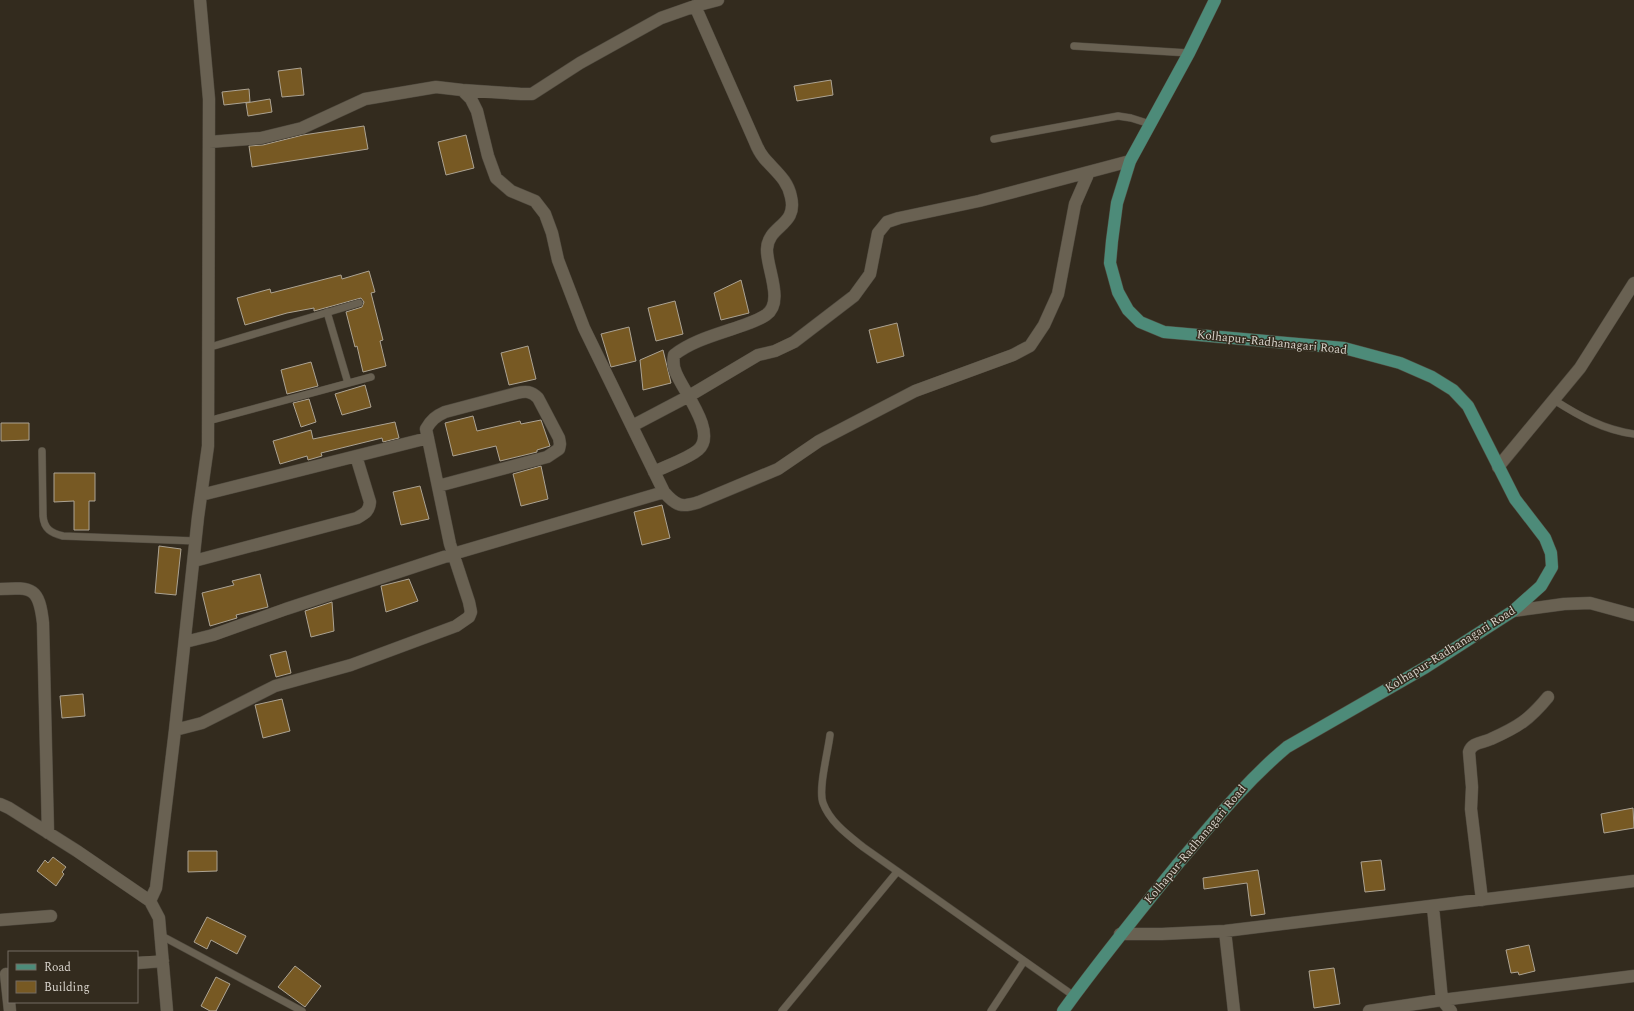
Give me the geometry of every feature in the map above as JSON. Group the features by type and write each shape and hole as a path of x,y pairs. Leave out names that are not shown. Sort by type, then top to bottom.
{"main road":[{"name":"Kolhapur-Radhanagari Road","path":"1063,1011 1120,934 1220,814 1250,781 1287,748 1426,667 1513,611 1542,586 1552,567 1551,553 1545,538 1515,499 1468,406 1453,390 1432,377 1400,362 1344,348 1164,332 1140,322 1128,310 1118,292 1110,263 1117,203 1130,162 1189,53 1215,0"}],"street":[{"path":"150,901 156,888 176,730 201,495 208,446 207,348 209,99 200,0"},
{"path":"209,142 261,138 302,128 365,99 436,87 532,94 580,63 661,18 695,6 718,0"},
{"path":"654,472 697,451 703,445 705,438 702,423 675,372 673,363 674,355 696,342 758,319 771,310 774,303 774,289 767,250 768,240 776,230 785,224 790,217 792,199 784,179 763,157 754,142 695,6"},
{"path":"462,90 471,99 477,111 488,156 496,178 511,191 535,201 545,214 552,233 558,260 584,328 664,492 673,502 680,505 690,506 778,469 818,440 915,391 1013,355 1030,346 1044,325 1058,294 1075,204 1089,172"},
{"path":"632,426 689,396 758,355 774,352 794,342 854,296 870,274 878,233 887,222 899,218 979,201 1130,162"},
{"path":"1498,467 1580,368 1634,283"},
{"path":"176,730 202,723 275,686 351,665 456,626 469,617 471,612 469,602 450,544 428,438 426,428 436,416 445,412 527,391 534,393 559,438 559,449 548,457 438,486"},
{"path":"201,495 428,438"},
{"path":"194,562 357,518 365,514 369,509 370,502 356,456"},
{"path":"186,642 213,635 286,609 453,554 664,492"},
{"path":"0,589 22,588 31,590 38,598 41,607 43,623 48,833"},
{"path":"1513,611 1564,604 1590,603 1634,615"},
{"path":"1482,900 1471,809 1472,786 1469,752 1470,747 1518,725 1533,715 1548,698"},
{"path":"0,804 10,808 150,901 159,918 167,1011"},
{"path":"1120,934 1225,931 1634,882"},
{"path":"1433,907 1442,1000 1451,1011"},
{"path":"0,920 51,916"},
{"path":"1225,931 1234,1011"},
{"path":"138,963 163,961"},
{"path":"5,974 8,996"},
{"path":"1369,1011 1442,1000 1634,976"}],"lane":[{"path":"1074,46 1189,53"},
{"path":"994,139 1118,116 1131,118 1150,124"},
{"path":"207,348 359,303"},
{"path":"328,312 348,383"},
{"path":"208,421 371,377"},
{"path":"1554,400 1584,419 1618,432 1634,434"},
{"path":"42,451 43,520 47,530 63,536 196,541"},
{"path":"830,735 822,790 823,802 827,811 837,825 851,838 897,872 1074,996"},
{"path":"782,1011 897,872"},
{"path":"160,935 302,1011"},
{"path":"991,1011 1024,961"}],"building":[{"path":"301,68 304,95 282,97 278,71"},
{"path":"831,80 833,95 797,101 794,86"},
{"path":"249,89 250,102 224,105 222,92"},
{"path":"270,99 272,112 248,116 246,103"},
{"path":"364,126 368,149 252,167 249,146 263,145 303,135"},
{"path":"466,135 474,168 446,175 438,142"},
{"path":"369,271 375,292 371,293 383,340 380,341 386,366 363,372 357,346 355,347 346,312 362,307 364,302 361,298 314,311 314,308 287,313 245,325 237,298 270,289 271,293 341,275 342,279"},
{"path":"741,280 749,313 721,320 714,293"},
{"path":"675,301 683,334 656,341 648,308"},
{"path":"897,323 904,356 877,363 869,330"},
{"path":"629,327 636,361 611,367 601,334"},
{"path":"528,346 536,379 509,385 501,353"},
{"path":"663,350 671,383 643,390 640,360"},
{"path":"311,362 318,386 287,394 281,370"},
{"path":"365,385 371,407 342,415 335,394"},
{"path":"309,399 316,422 301,427 293,403"},
{"path":"473,416 477,431 520,421 521,424 541,420 550,446 537,450 537,452 500,461 496,446 453,456 445,423"},
{"path":"395,422 399,438 383,442 382,438 321,453 322,456 308,460 307,456 280,464 273,441 311,430 313,439"},
{"path":"1,423 29,423 29,440 1,441"},
{"path":"541,466 548,499 521,506 513,474"},
{"path":"54,473 95,473 95,501 89,501 89,530 74,530 74,501 54,502"},
{"path":"420,486 429,519 401,525 393,492"},
{"path":"662,505 670,538 642,545 634,512"},
{"path":"159,546 181,549 176,595 155,593"},
{"path":"260,574 268,607 236,615 237,618 210,626 202,593 234,585 232,581"},
{"path":"409,579 418,601 386,612 381,586"},
{"path":"332,602 334,631 311,637 305,611"},
{"path":"286,651 291,673 276,677 270,655"},
{"path":"83,694 85,716 62,718 60,696"},
{"path":"282,699 290,731 263,738 255,705"},
{"path":"1633,808 1634,828 1604,833 1601,814"},
{"path":"188,851 217,851 217,871 188,872"},
{"path":"53,857 66,867 62,872 64,874 56,886 37,871 45,860 48,863"},
{"path":"1381,860 1385,890 1365,892 1361,862"},
{"path":"1258,870 1265,914 1251,916 1247,883 1204,889 1203,878"},
{"path":"207,917 246,936 237,954 211,940 207,949 194,942"},
{"path":"1529,945 1535,971 1519,975 1518,972 1511,973 1506,950"},
{"path":"295,966 321,986 305,1007 278,987"},
{"path":"1334,968 1340,1004 1314,1008 1309,971"},
{"path":"216,977 230,984 216,1011 210,1011 201,1006"}]}
